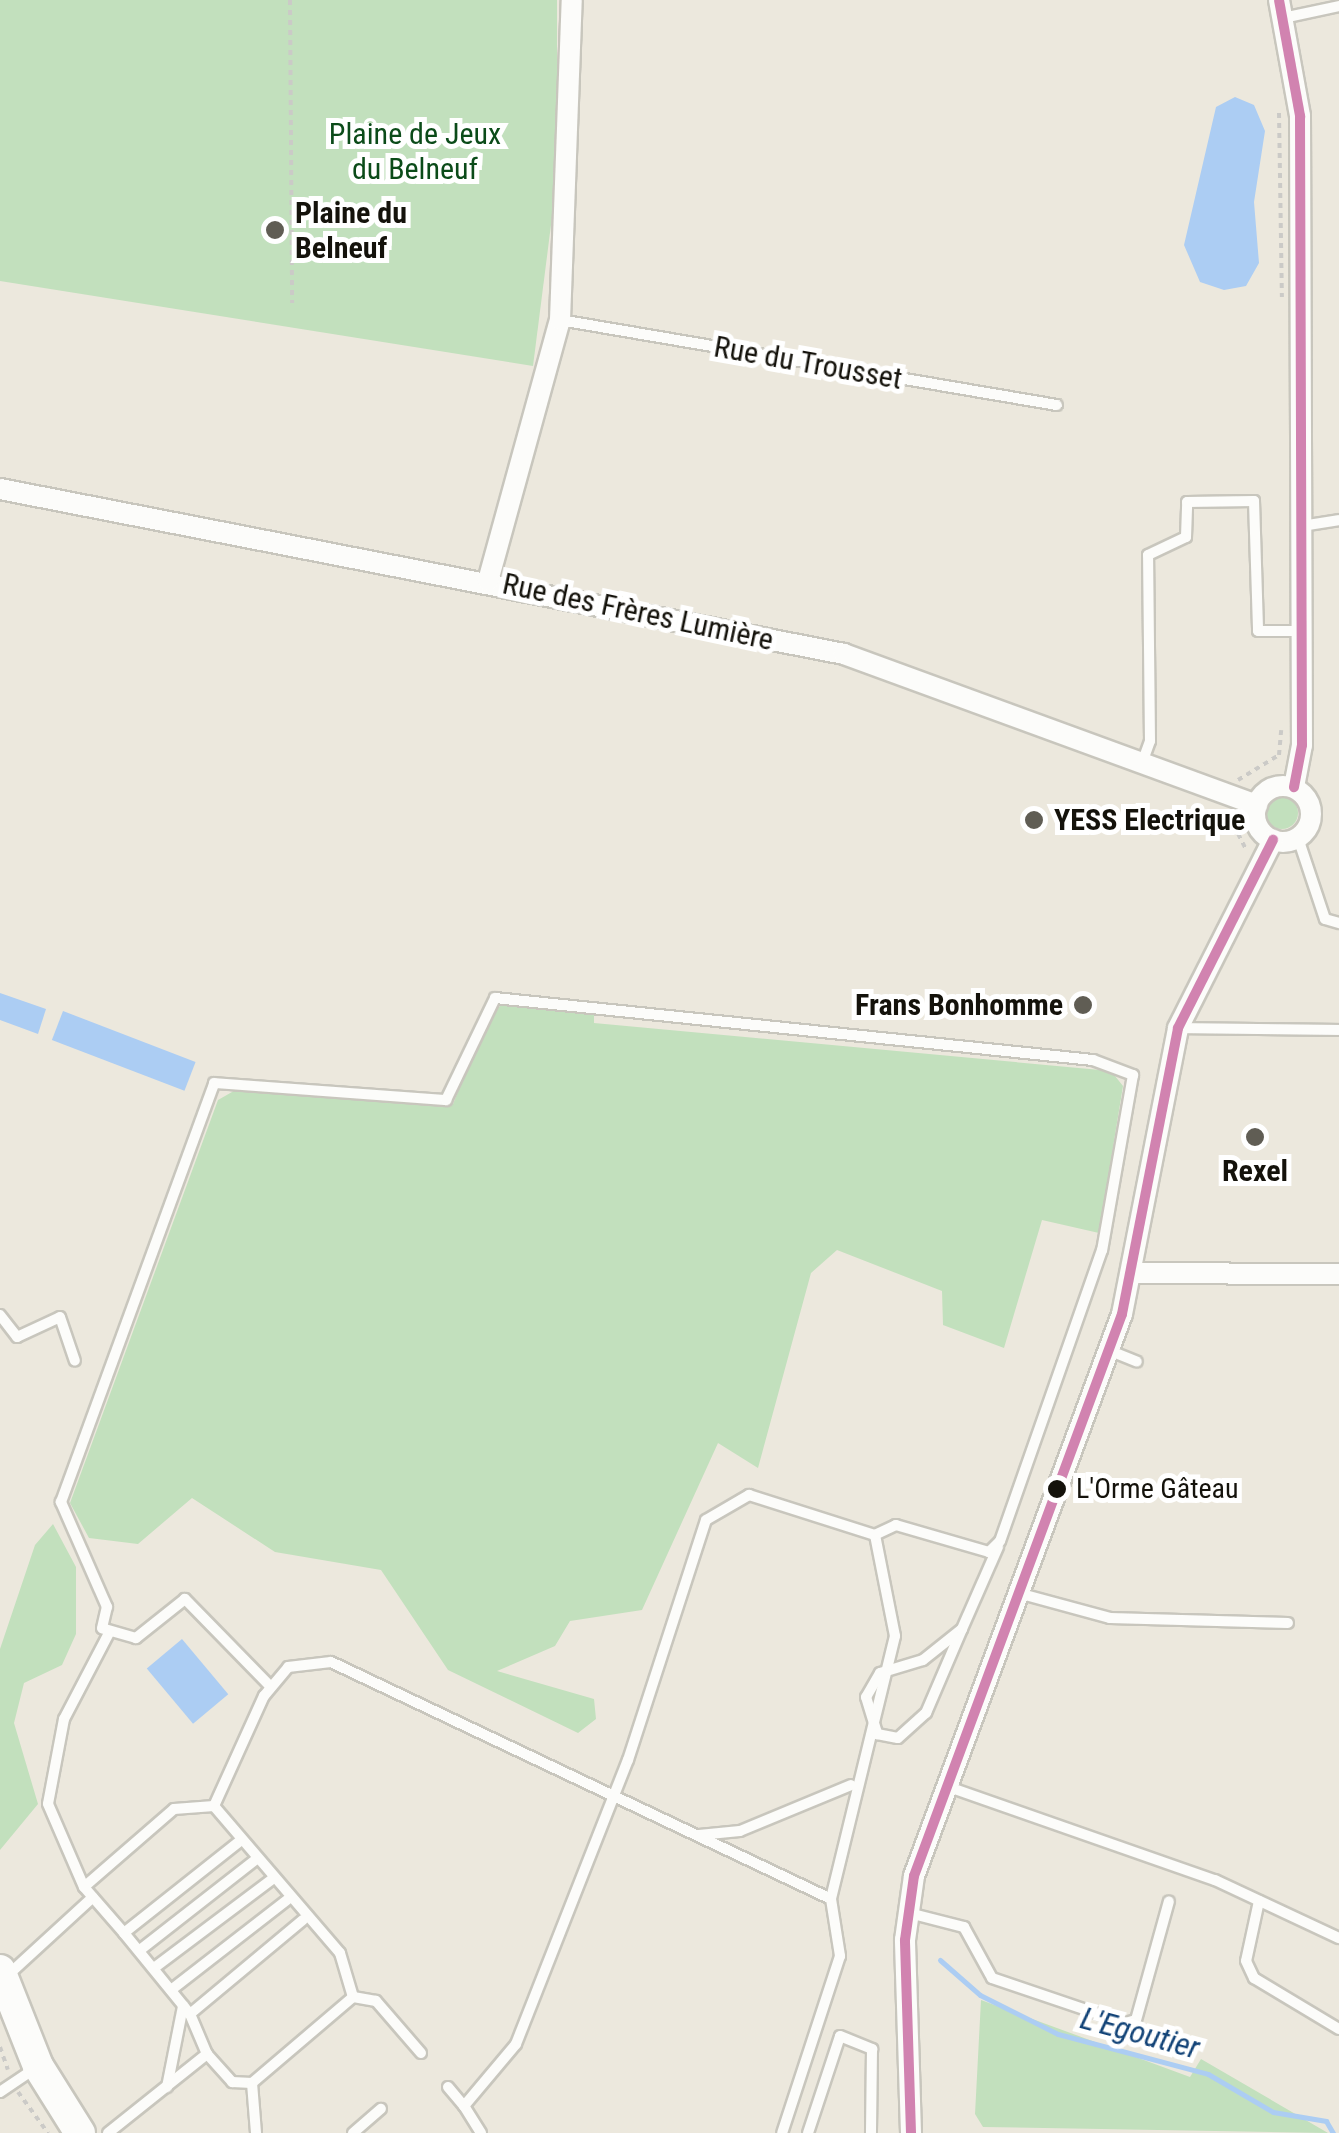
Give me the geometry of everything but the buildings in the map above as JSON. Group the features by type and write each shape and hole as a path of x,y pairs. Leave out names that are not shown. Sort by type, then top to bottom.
{"main road":[{"path":"2,1975 38,2066 80,2133"}],"street":[{"path":"488,580 560,320 572,0"},
{"path":"1281,9 1300,116 1302,631 1294,787 1312,816 1298,838 1273,840 1258,826 1256,805 1268,790 1294,787"},
{"name":"Rue des Frères Lumière","path":"0,488 488,580 844,654 1256,805"},
{"path":"911,2133 908,1913 945,1786 1108,1350 1132,1273 1178,1028 1273,840"},
{"path":"1132,1273 1339,1274"}],"lane":[{"path":"1281,9 1339,6"},
{"name":"Rue du Trousset","path":"560,320 1057,405"},
{"path":"1142,763 1150,741 1148,555 1186,537 1187,502 1254,502 1258,631 1302,631"},
{"path":"1302,526 1339,520"},
{"path":"1298,838 1325,919 1339,923"},
{"path":"352,1997 252,2083 232,2082 207,2054 187,2010 172,1990 84,1886 56,1830 48,1777 84,1670 110,1633 108,1607 61,1502 214,1083 446,1100 485,1011 510,996 1093,1060 1133,1075 1102,1250 1000,1541 962,1629 908,1732 886,1737 873,1728"},
{"path":"1178,1028 1339,1030"},
{"path":"0,1315 17,1337 60,1316 75,1361"},
{"path":"1108,1350 1137,1362"},
{"path":"464,2106 516,2044 716,1508 749,1494 874,1535 896,1525 989,1552 1000,1541"},
{"path":"782,2133 840,1956 831,1899 855,1780 890,1670 894,1616 874,1535"},
{"path":"1017,1593 1110,1618 1288,1623"},
{"path":"110,1633 136,1638 185,1599 270,1686"},
{"path":"890,1670 923,1660 962,1629"},
{"path":"214,1806 270,1686 288,1667 331,1662 831,1899"},
{"path":"693,1834 756,1826 839,1798 855,1780"},
{"path":"945,1786 1259,1901 1339,1938"},
{"path":"84,1886 174,1809 214,1806"},
{"path":"214,1806 303,1920 340,1954 352,1997"},
{"path":"124,1933 240,1841"},
{"path":"140,1950 255,1860"},
{"path":"154,1968 271,1880"},
{"path":"2,1975 92,1897"},
{"path":"172,1990 287,1900"},
{"path":"908,1913 964,1927 992,1978 1124,2023 1136,2020 1170,1901"},
{"path":"1259,1901 1246,1961 1254,1978 1339,2029"},
{"path":"167,2087 187,2010 303,1920"},
{"path":"352,1997 376,2001 421,2054"},
{"path":"808,2133 840,2036 872,2049 871,2133"},
{"path":"108,2133 207,2054"},
{"path":"0,2092 38,2066"},
{"path":"252,2083 256,2133"},
{"path":"448,2086 481,2133"},
{"path":"354,2133 381,2109"}],"path":[{"path":"290,0 292,302"},
{"path":"1279,99 1286,303"},
{"path":"1211,806 1227,812 1240,848 1250,851"}],"green space":[{"name":"Plaine du Belneuf","path":"0,0 557,0 557,178 533,366 0,281"},
{"path":"1282,797 1293,802 1298,813 1293,824 1282,829 1271,824 1266,813 1271,802"},
{"path":"500,1006 594,1010 594,1023 1111,1071 1123,1086 1099,1233 1042,1220 1004,1348 943,1325 942,1291 837,1250 811,1273 758,1468 718,1443 642,1610 570,1621 555,1646 497,1671 594,1699 596,1719 578,1733 448,1670 381,1570 275,1552 192,1498 138,1544 89,1538 70,1503 218,1100 239,1088 453,1104 484,1026"},
{"path":"53,1524 76,1567 76,1634 62,1665 24,1683 14,1723 38,1804 0,1850 0,1649 35,1545"},
{"path":"981,2000 1190,2077 1201,2059 1328,2133 983,2127 975,2114"}],"water":[{"path":"1235,97 1254,105 1265,131 1254,202 1259,263 1246,286 1224,290 1200,282 1184,245 1216,107"},
{"path":"0,993 46,1009 38,1034 0,1020"},
{"path":"63,1011 196,1062 184,1091 52,1040"},
{"path":"182,1639 228,1694 193,1724 147,1669"}],"waterway":[{"name":"L'Egoutier","path":"940,1960 980,1995 1058,2034 1208,2074 1273,2112 1326,2121 1333,2133"}],"transit line":[{"path":"1279,0 1300,116 1302,745 1294,787"},
{"path":"911,2133 905,1940 914,1876 1122,1314 1178,1028 1273,840"}],"place":[{"name":"Plaine du Belneuf","path":"275,230"},
{"name":"YESS Electrique","path":"1034,820"},
{"name":"Frans Bonhomme","path":"1083,1005"},
{"name":"Rexel","path":"1255,1137"},
{"name":"L'Orme Gâteau","path":"1057,1489"}],"park label":[{"name":"Plaine de Jeux du Belneuf","path":"415,151"}]}
